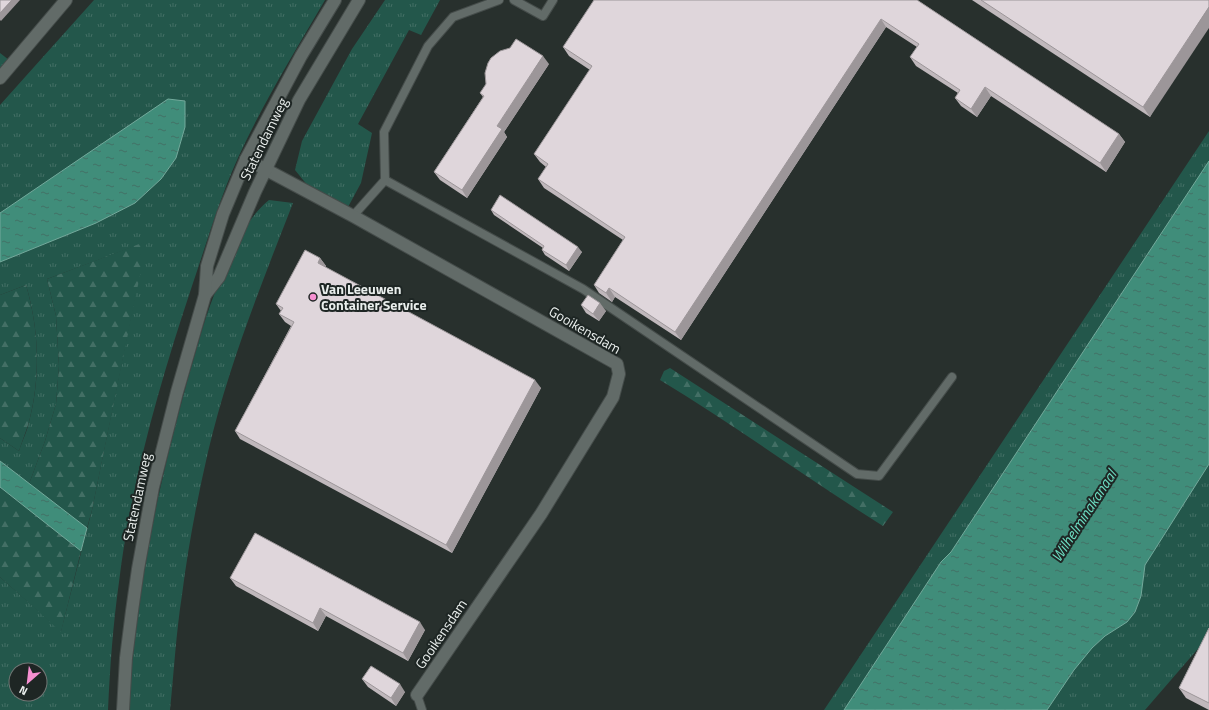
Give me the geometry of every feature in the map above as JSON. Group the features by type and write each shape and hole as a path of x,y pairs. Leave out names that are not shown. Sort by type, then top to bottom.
{"main road":[{"path":"0,78 66,0"},
{"name":"Statendamweg","path":"123,710 126,658 132,611 153,487 205,295 208,266 222,214 246,159 301,56 335,0"},
{"name":"Statendamweg","path":"205,295 219,277 265,169 299,100 359,0"},
{"name":"Gooikensdam","path":"246,159 353,216 617,364 619,374 613,397 541,514 417,695"}],"lane":[{"path":"353,216 385,180 384,132 428,46 453,17 499,0"},
{"path":"514,0 543,16 553,0"},
{"path":"385,180 583,289 857,474 879,476 952,377"},
{"name":"Gooikensdam","path":"417,695 422,710"}],"green space":[{"path":"94,0 325,0 253,126 236,162 216,215 180,322 148,432 131,507 124,545 113,630 108,710 0,710 0,577 61,631 92,510 146,242 47,279 56,316 59,366 56,404 45,441 29,484 0,461 0,438 19,451 28,426 33,405 37,370 34,319 26,285 0,295 0,262 96,223 135,203 161,179 176,158 185,127 169,99 0,213 0,105"},
{"path":"385,0 440,0 421,35 409,30 358,124 372,133 361,183 348,207 308,186 295,170 302,141 352,49"},
{"path":"0,53 9,60 0,71"},
{"path":"1209,131 1209,161 951,552 941,562 844,710 824,710"},
{"path":"269,200 293,203 257,295 235,357 208,452 184,577 170,710 129,710 132,656 143,577 158,498 172,437 207,315 231,252 247,224"},
{"path":"147,241 92,510 87,528 29,484 45,441 56,404 59,366 56,316 47,279"},
{"path":"26,285 34,319 37,370 33,405 19,451 0,438 0,295"},
{"path":"670,368 893,512 883,526 855,508 660,380 664,371"},
{"path":"1209,464 1209,636 1145,710 1047,710 1074,670 1092,648 1105,636 1127,622 1135,612 1141,596 1145,565"},
{"path":"0,487 81,551 61,632 0,577"}],"water":[{"path":"168,99 185,101 185,127 176,158 161,179 135,203 96,223 0,262 0,213"},
{"name":"Wilhelminakanaal","path":"1209,161 1209,464 1145,565 1141,596 1135,612 1127,622 1105,636 1092,648 1074,670 1047,710 844,710 941,562 951,552"},
{"path":"0,461 87,528 81,551 0,487"}],"building":[{"path":"0,0 12,0 0,13"},
{"path":"594,0 917,0 1119,134 1100,163 985,87 971,109 955,98 960,90 910,57 919,44 881,19 675,332 609,288 606,293 594,285 625,237 538,179 548,164 534,154 592,66 563,47"},
{"path":"981,0 1209,0 1209,7 1143,107"},
{"path":"516,39 543,56 497,126 502,129 462,190 434,172 484,96 480,93 486,84 485,73 491,58 500,51 510,48"},
{"path":"500,195 578,247 566,265 542,250 544,246 491,210"},
{"path":"305,250 320,258 318,263 535,380 446,545 235,431 294,322 279,314 283,308 276,304"},
{"path":"588,295 600,303 593,314 581,305"},
{"path":"255,533 420,622 403,653 320,608 313,623 230,578"},
{"path":"1209,628 1209,703 1179,688"},
{"path":"371,666 400,684 391,698 362,679"}],"place":[{"name":"Van Leeuwen Container Service","path":"313,297"}]}
